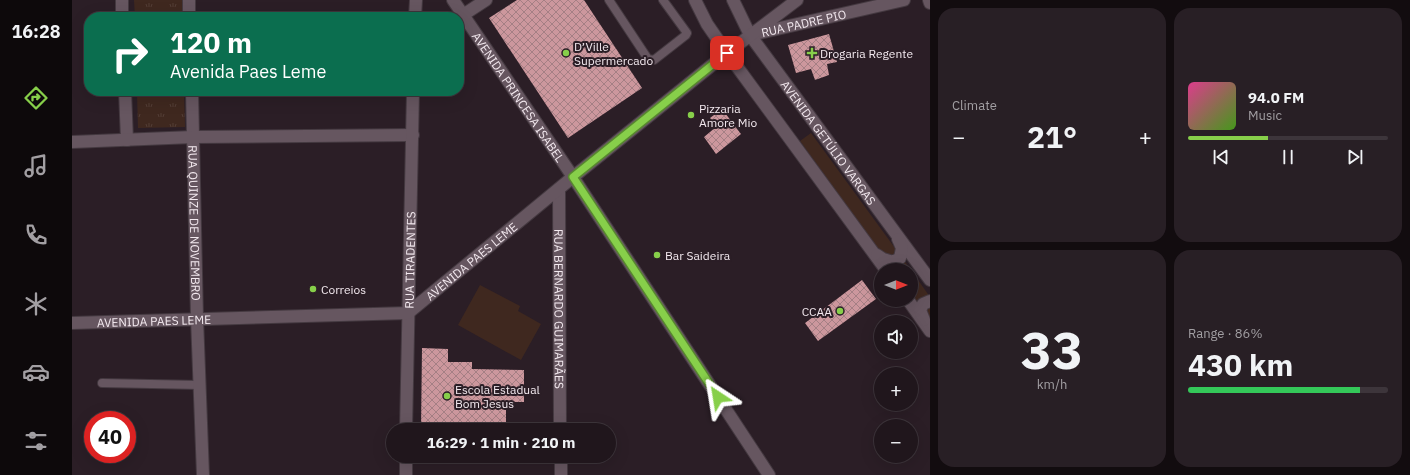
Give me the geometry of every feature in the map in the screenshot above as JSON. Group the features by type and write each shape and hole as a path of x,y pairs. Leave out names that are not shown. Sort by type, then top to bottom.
{"street":[{"path":"122,0 122,12"},
{"path":"189,0 189,12"},
{"path":"415,12 416,0"},
{"name":"AVENIDA PRINCESA ISABEL","path":"453,0 461,12"},
{"path":"464,14 486,0"},
{"path":"691,0 727,53 881,263"},
{"path":"696,0 707,24"},
{"name":"AVENIDA GETÚLIO VARGAS","path":"733,0 750,35 930,280"},
{"name":"AVENIDA PAES LEME","path":"72,322 408,313 727,53 797,0"},
{"name":"RUA PADRE PIO","path":"750,35 904,0"},
{"name":"AVENIDA PRINCESA ISABEL","path":"464,16 573,177 769,475"},
{"path":"125,96 127,140"},
{"name":"RUA QUINZE DE NOVEMBRO","path":"192,96 197,318 203,475"},
{"name":"RUA TIRADENTES","path":"406,423 413,96"},
{"path":"72,142 193,137 412,135"},
{"name":"RUA BERNARDO GUIMARÃES","path":"559,189 560,423"},
{"path":"871,248 883,260 893,262 900,258 902,248 895,234"},
{"path":"929,330 920,310 923,304 930,301"},
{"path":"913,307 929,330"},
{"path":"406,463 406,475"},
{"path":"561,463 561,475"}],"lane":[{"path":"609,0 648,59 654,60 686,36 686,33 662,0"},
{"path":"102,384 200,385"}],"green space":[{"path":"134,0 182,0 182,12 135,12"},
{"path":"137,96 184,96 185,127 138,128"},
{"path":"811,133 906,263 888,263 800,141"},
{"path":"918,280 930,297 930,321 918,304"},
{"name":"Escola Estadual Bom Jesus","path":"480,285 520,306 518,311 541,324 521,360 458,325"}],"building":[{"name":"D’Ville Supermercado","path":"517,0 584,0 642,88 568,138 489,18"},
{"name":"Drogaria Regente","path":"829,34 837,62 827,64 829,75 815,80 811,69 796,73 788,45"},
{"path":"722,109 741,134 716,154 704,137 716,127 710,118"},
{"name":"CCAA","path":"862,280 874,296 874,300 818,341 805,323"},
{"path":"422,348 448,349 448,362 472,362 472,369 524,370 524,402 506,402 506,423 421,423"}],"place":[{"name":"D’Ville Supermercado","path":"566,53"},
{"name":"Drogaria Regente","path":"812,53"},
{"name":"Pizzaria Amore Mio","path":"691,115"},
{"name":"Bar Saideira","path":"657,255"},
{"name":"Correios","path":"313,289"},
{"name":"CCAA","path":"840,311"},
{"name":"Escola Estadual Bom Jesus","path":"447,396"}],"route":[{"path":"718,397 573,177 727,53"}]}
